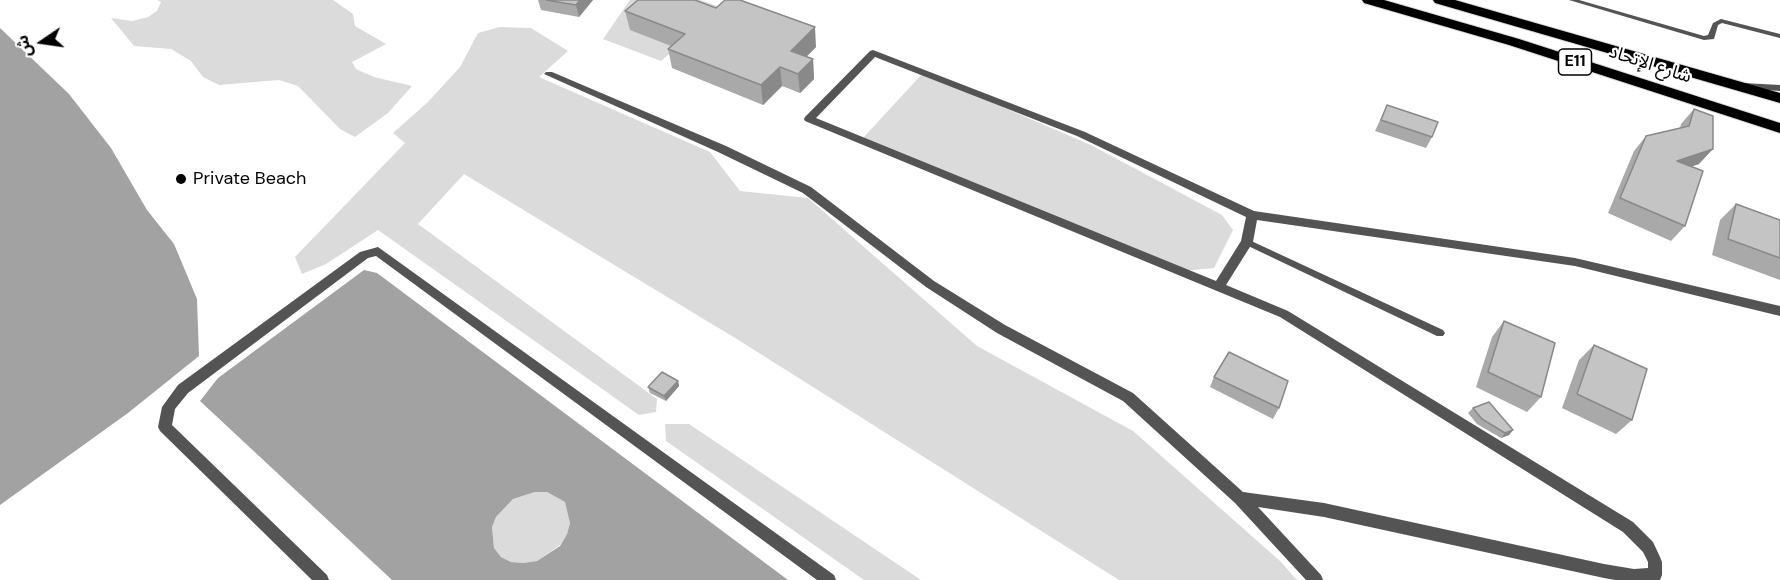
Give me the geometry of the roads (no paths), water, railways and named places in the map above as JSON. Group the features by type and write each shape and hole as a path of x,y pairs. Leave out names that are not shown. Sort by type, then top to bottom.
{"highway":[{"name":"شارع الإتحاد","path":"1369,0 1514,42 1780,128"},
{"name":"شارع الإتحاد","path":"1440,0 1780,98"}],"street":[{"path":"1240,498 1324,510 1604,571 1634,576 1655,575 1655,562 1648,547 1628,527 1284,314 808,119 873,53 1081,134 1252,215 1575,262 1780,311"},
{"path":"549,74 722,149 807,190 930,284 1001,329 1128,397 1240,498 1316,580"},
{"path":"1743,86 1780,88"},
{"path":"1219,287 1247,242 1252,215"},
{"path":"322,580 165,428 169,406 183,389 364,255 378,251 829,580"}],"lane":[{"path":"1572,0 1699,37 1711,37 1715,24 1721,21 1780,36"},
{"path":"1247,242 1440,333"}],"place":[{"name":"Private Beach","path":"181,179"}]}
